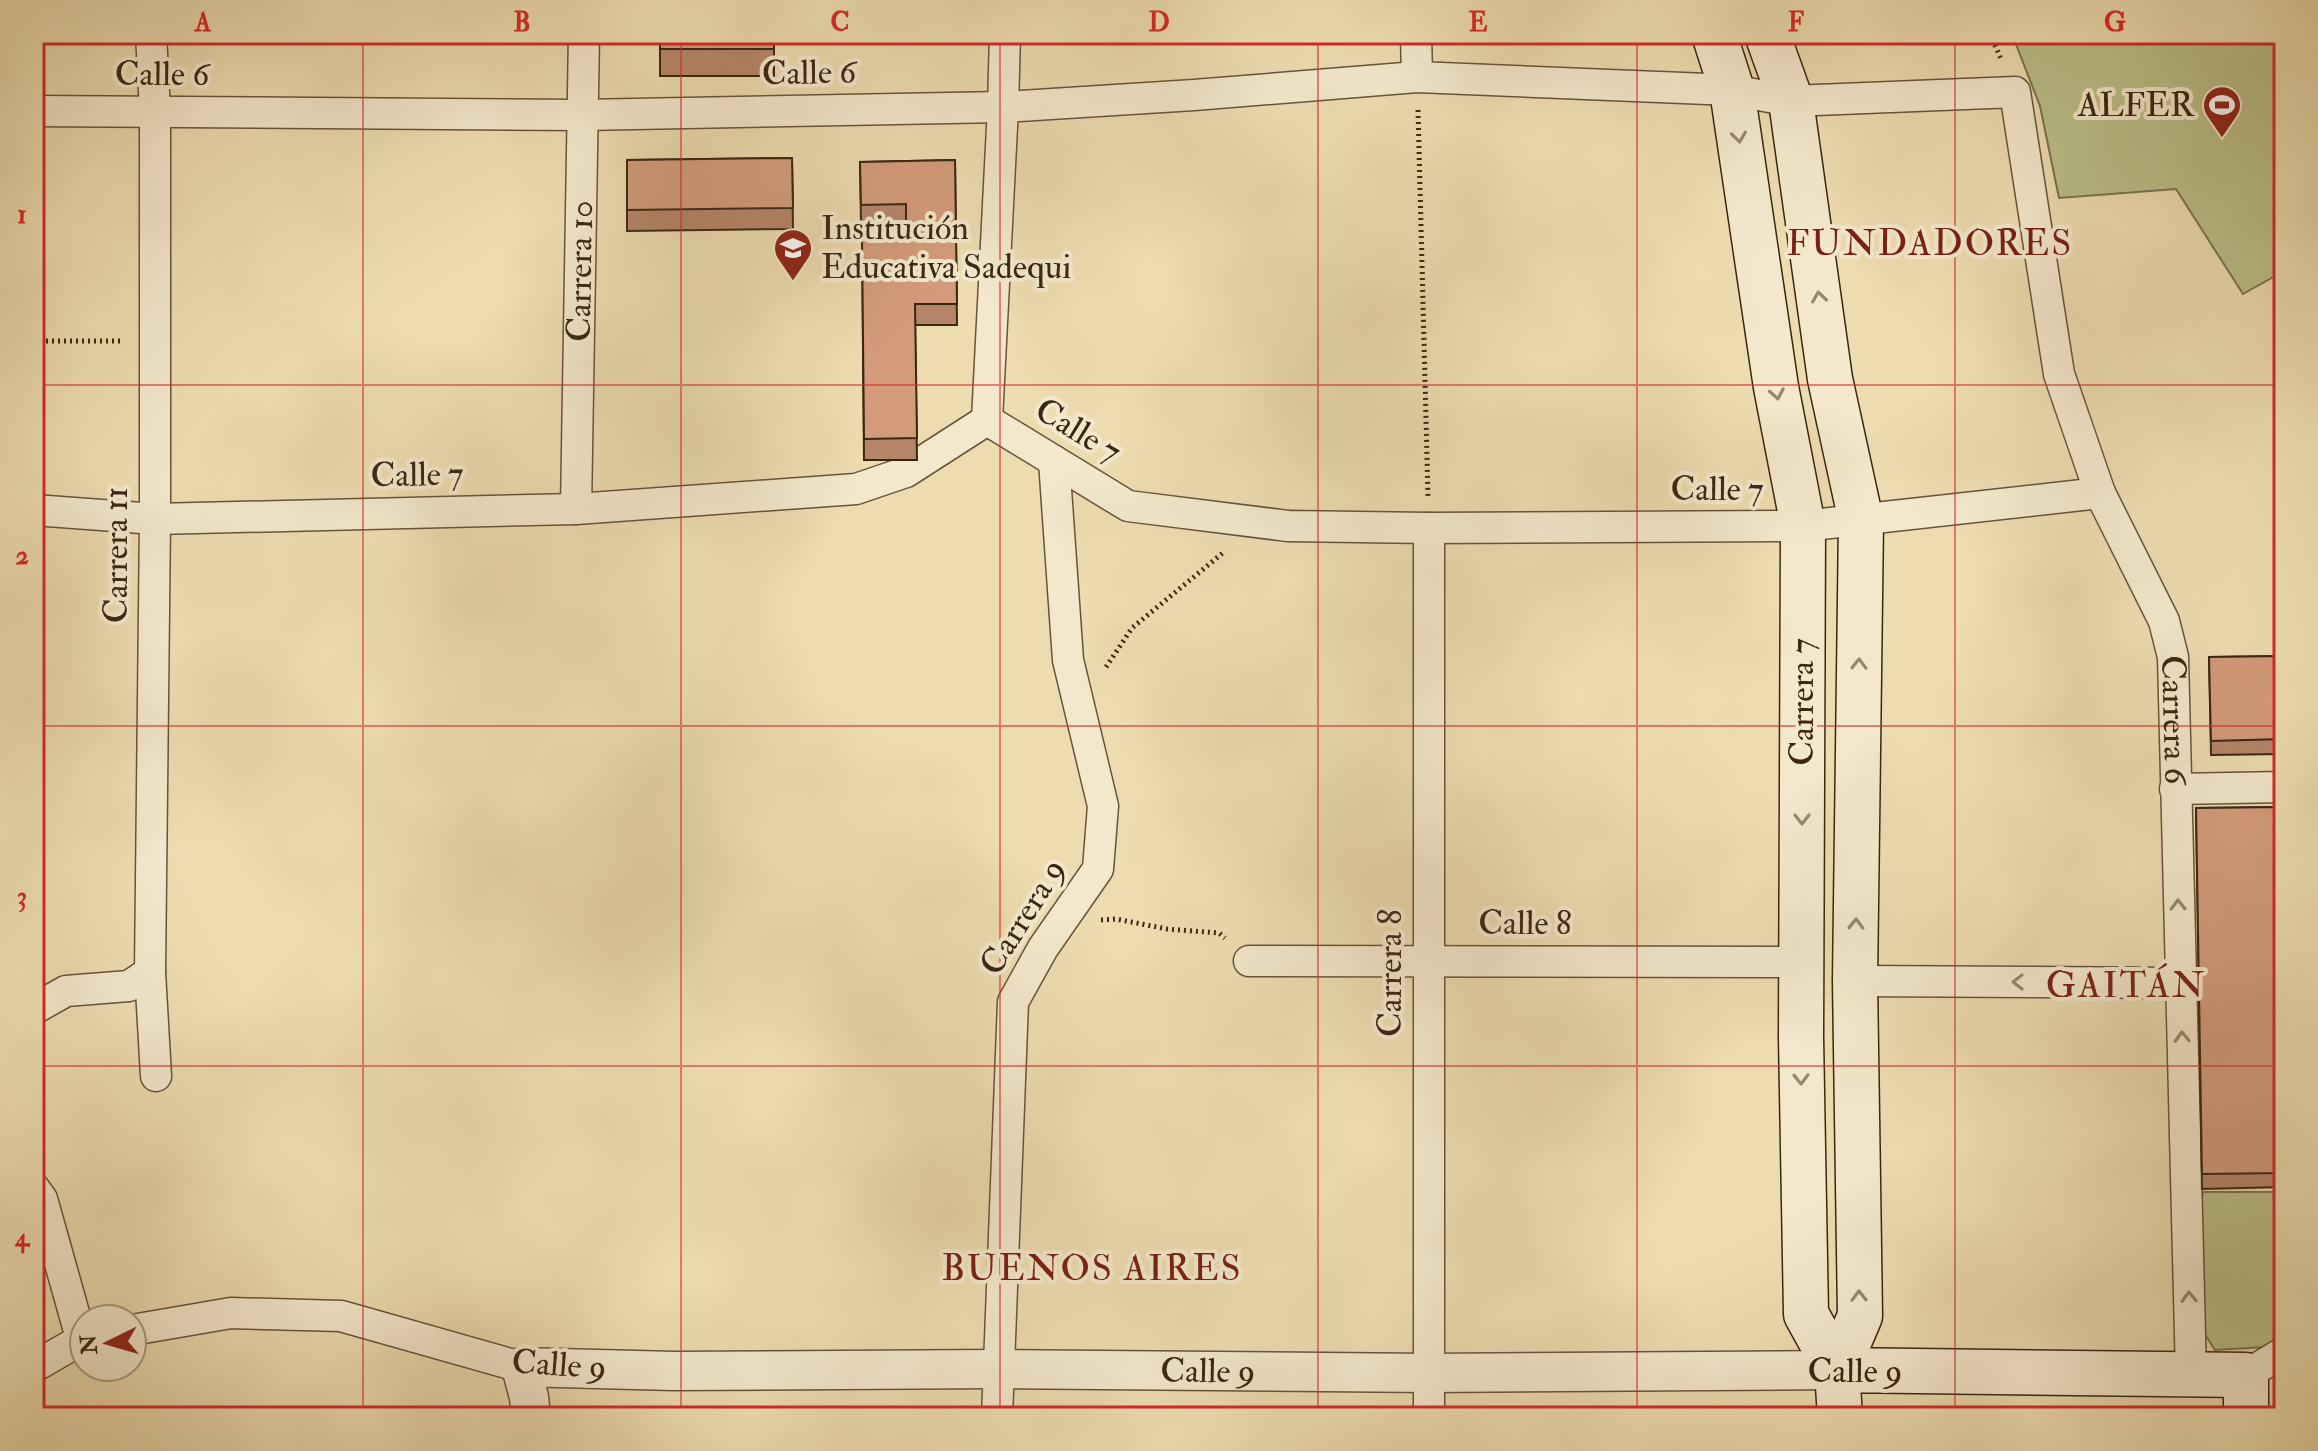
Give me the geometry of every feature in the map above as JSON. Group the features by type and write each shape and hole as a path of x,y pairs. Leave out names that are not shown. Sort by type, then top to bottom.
{"main road":[{"name":"Carrera 7","path":"1714,34 1732,90 1776,387 1803,526 1801,962 1806,1314 1837,1370 1840,1417"},
{"name":"Carrera 7","path":"1767,34 1791,101 1830,379 1861,521 1855,981 1860,1316 1837,1370"},
{"name":"Calle 9","path":"1837,1370 2191,1375 2246,1396"}],"street":[{"name":"Carrera 11","path":"151,34 155,111 155,519 150,972 156,1076"},
{"name":"Carrera 10","path":"576,509 584,34"},
{"path":"987,420 1005,34"},
{"path":"1416,34 1417,77"},
{"name":"Calle 6","path":"34,111 582,115 1003,107 1417,77 1732,90 1791,101 2015,92"},
{"name":"Carrera 6","path":"2015,92 2059,374 2100,493 2164,621 2173,657 2191,1375"},
{"name":"Calle 7","path":"34,510 155,519 576,509 856,489 906,472 987,420 1128,506 1288,526 1803,526 2100,493"},
{"name":"Carrera 9","path":"997,1417 1013,1002 1043,948 1098,869 1103,806 1068,660 1054,461"},
{"name":"Carrera 8","path":"1429,528 1429,1417"},
{"path":"2175,789 2284,787"},
{"name":"Calle 8","path":"1249,961 1801,962"},
{"path":"34,1009 66,991 129,986 150,972"},
{"path":"1855,981 2180,983"},
{"path":"34,1188 42,1199 73,1303"},
{"name":"Calle 9","path":"148,1327 231,1313 341,1316 521,1367 674,1371 997,1369 1429,1373 1837,1370"},
{"path":"34,1367 68,1347"},
{"name":"Calle 9","path":"2246,1396 2284,1352"},
{"path":"521,1367 531,1417"}],"path":[{"path":"1417,77 1429,528"},
{"path":"34,341 154,341"},
{"path":"1105,667 1132,628 1185,582 1236,543 1273,524"},
{"path":"1063,920 1116,919 1167,929 1219,933 1249,961"}],"green space":[{"path":"2012,34 2284,34 2284,271 2243,294 2176,189 2059,198 2040,106"},
{"path":"2203,1192 2284,1192 2284,1335 2266,1347 2215,1350 2202,1330 2198,1212"}],"building":[{"path":"660,34 774,34 774,49 660,49"},
{"path":"792,158 793,208 627,210 627,160"},
{"path":"955,160 957,304 915,304 917,438 864,439 862,236 906,235 906,204 861,205 860,162"},
{"path":"2284,656 2284,739 2211,741 2209,657"},
{"path":"2284,807 2284,1173 2202,1174 2196,808"}],"place":[{"name":"ALFER","path":"2222,139"},
{"name":"Institución Educativa Sadequi","path":"793,282"}],"district":[{"name":"FUNDADORES","path":"1930,243"},
{"name":"GAITÁN","path":"2126,985"},
{"name":"BUENOS AIRES","path":"1092,1268"}]}
